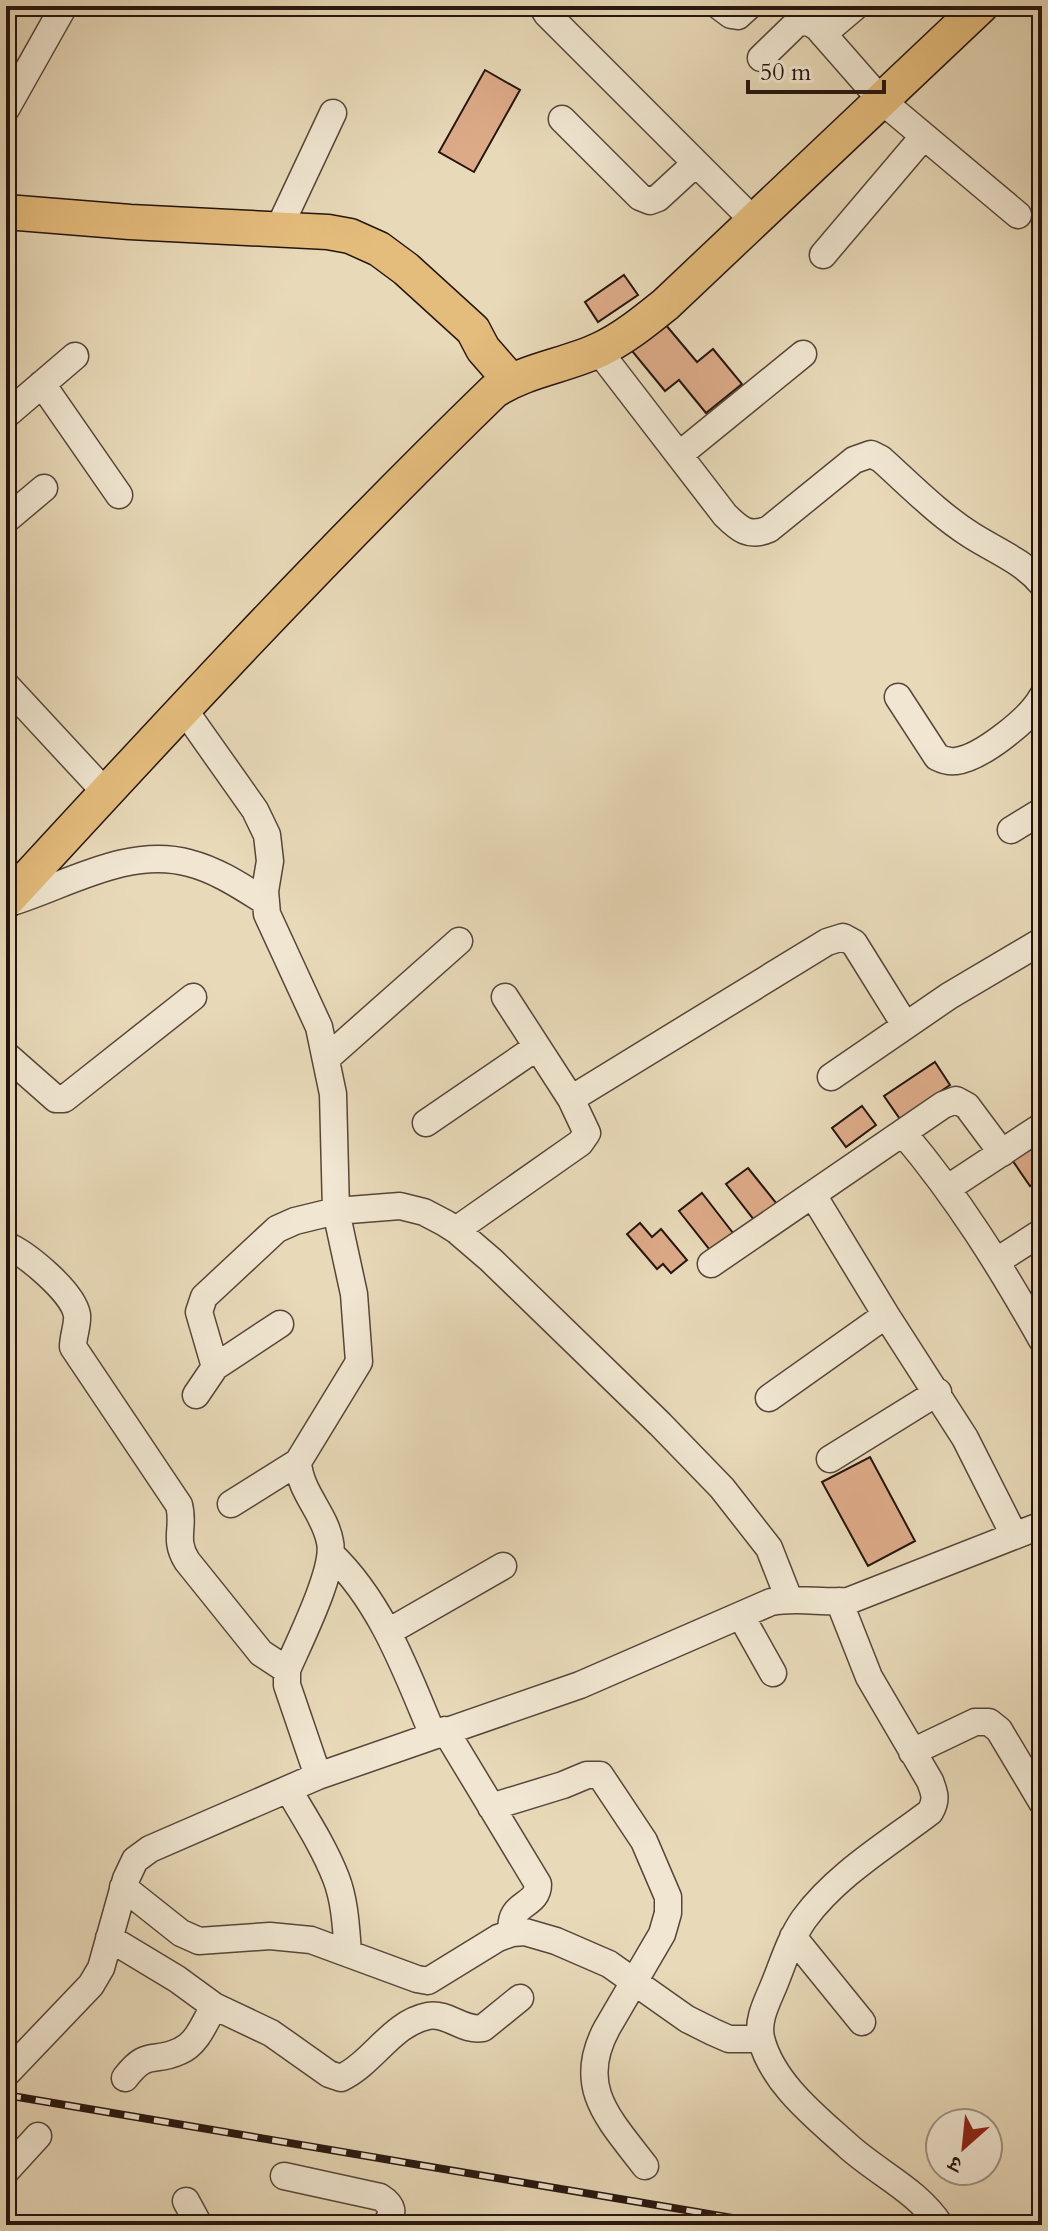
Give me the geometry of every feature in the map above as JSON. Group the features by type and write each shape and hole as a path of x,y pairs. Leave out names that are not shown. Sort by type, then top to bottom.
{"main road":[{"path":"9,892 106,793 183,708 494,391 510,380 598,350 628,333 666,304 981,6"},
{"path":"6,212 328,232 350,236 379,249 406,269 462,319 510,380"}],"street":[{"path":"6,109 64,6"},
{"path":"542,6 753,220"},
{"path":"719,6 738,16 749,6"},
{"path":"823,34 856,6"},
{"path":"761,58 796,24 807,21 823,34 881,100 1018,215"},
{"path":"278,230 333,113"},
{"path":"562,119 630,187 650,201 658,198 696,163"},
{"path":"823,255 924,136"},
{"path":"598,350 725,515 748,533 758,534 769,529 854,460 871,454 881,459 949,520 1020,563 1042,584"},
{"path":"679,455 803,354"},
{"path":"6,415 75,356"},
{"path":"42,384 119,495"},
{"path":"6,520 44,488"},
{"path":"898,697 937,757 957,761 972,756 1025,721 1042,697"},
{"path":"10,698 106,793"},
{"path":"183,708 255,810 267,835 270,861 266,902 274,933 319,1027 333,1094 336,1211 354,1294 359,1362 298,1462 231,1504"},
{"path":"1011,830 1042,811"},
{"path":"9,892 138,860 158,860 187,862 212,871 266,902"},
{"path":"571,1099 827,942 843,937 854,943 905,1025"},
{"path":"327,1058 459,941"},
{"path":"831,1077 949,996 1042,941"},
{"path":"6,1055 56,1099 64,1099 193,997"},
{"path":"456,1230 580,1143 587,1133 571,1099 505,997"},
{"path":"426,1123 537,1047"},
{"path":"711,1264 943,1105 956,1100 967,1106 1002,1153"},
{"path":"948,1188 1042,1126"},
{"path":"904,1134 948,1188 997,1261 1042,1340"},
{"path":"813,1195 886,1315 938,1392 1014,1535"},
{"path":"215,1367 199,1312 204,1297 277,1229 336,1211 400,1206 424,1212 456,1230 585,1351 722,1488 769,1548 789,1599"},
{"path":"997,1261 1042,1232"},
{"path":"6,1245 31,1261 68,1297 77,1319 73,1347 179,1505 182,1515 178,1540 187,1561 261,1653 287,1670"},
{"path":"769,1398 886,1315"},
{"path":"196,1395 215,1367 280,1324"},
{"path":"830,1459 938,1392"},
{"path":"298,1462 307,1495 322,1520 330,1542 331,1554 327,1573 287,1670 287,1685 318,1776"},
{"path":"6,2074 91,1985 101,1968 123,1887 135,1860 150,1849 318,1776 558,1694 771,1602 789,1599 839,1601 867,1595 1042,1525"},
{"path":"331,1554 346,1569 388,1632 439,1733 491,1807 538,1884 535,1896 515,1910 511,1917 512,1933"},
{"path":"388,1632 503,1566"},
{"path":"839,1601 869,1677 936,1795 935,1804 930,1812 855,1869 821,1900 793,1937 764,2009 759,2026 761,2039 784,2083 801,2102 852,2149 920,2200 940,2225"},
{"path":"741,1616 773,1673"},
{"path":"912,1752 975,1722 989,1722 999,1730 1042,1802"},
{"path":"491,1807 594,1773 606,1782 644,1841 668,1897 666,1925 598,2044 593,2064 594,2082 603,2107 645,2166"},
{"path":"288,1789 337,1880 348,1952"},
{"path":"123,1887 181,1933 199,1941 283,1936 311,1940 428,1981 498,1938 525,1932 585,1952 609,1964 687,2019 713,2032 729,2039 761,2039"},
{"path":"793,1937 862,2022"},
{"path":"109,1938 177,1979 214,2006 271,2033 329,2074 341,2078 354,2072 399,2030 417,2019 444,2016 476,2030 483,2028 520,1998"},
{"path":"125,2078 142,2059 172,2054 190,2045 214,2006"},
{"path":"6,2171 38,2136"},
{"path":"284,2176 380,2197 393,2209 385,2225"},
{"path":"186,2201 199,2225"}],"building":[{"path":"485,70 520,90 474,172 439,152"},
{"path":"624,275 638,295 598,322 585,302"},
{"path":"665,324 697,362 713,349 742,384 706,413 679,380 665,391 632,351"},
{"path":"935,1062 950,1085 900,1119 884,1096"},
{"path":"862,1106 876,1125 846,1147 832,1128"},
{"path":"1033,1142 1042,1155 1042,1178 1030,1186 1010,1157"},
{"path":"748,1168 777,1204 755,1221 726,1184"},
{"path":"702,1193 733,1233 710,1250 679,1211"},
{"path":"640,1223 652,1237 661,1229 687,1260 671,1273 663,1264 657,1269 627,1234"},
{"path":"870,1457 915,1541 868,1566 822,1482"}],"railway":[{"path":"6,2095 774,2225"}]}
